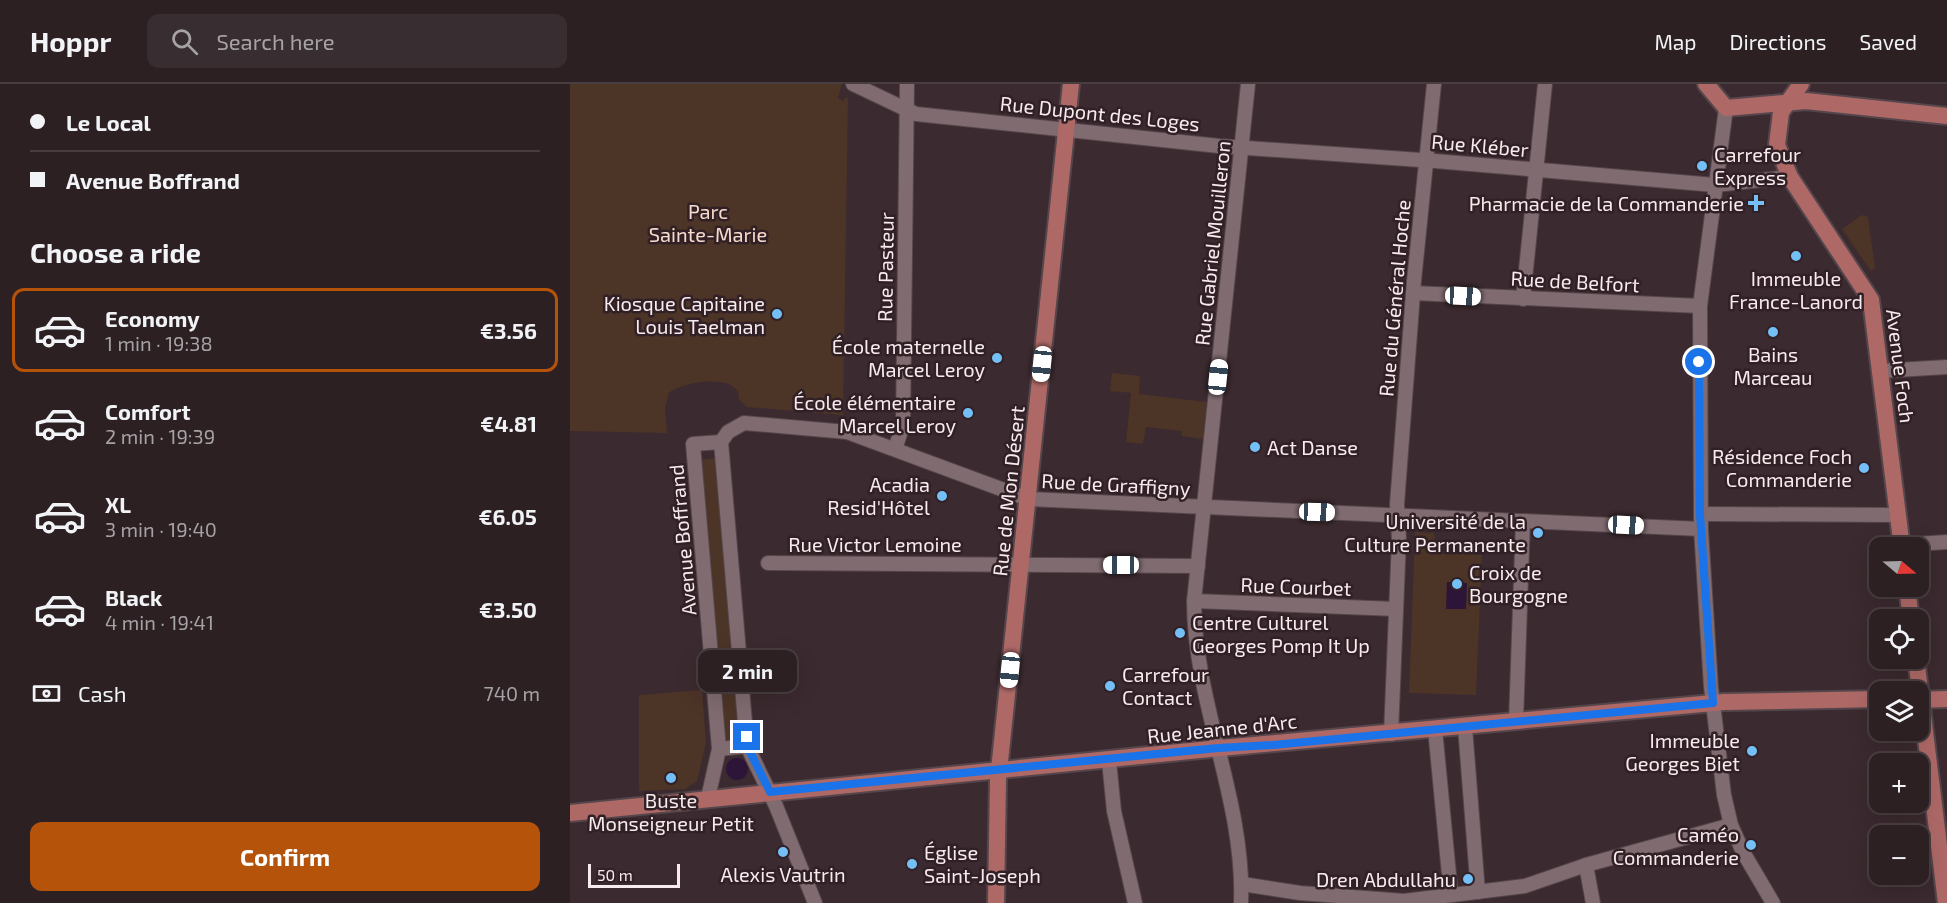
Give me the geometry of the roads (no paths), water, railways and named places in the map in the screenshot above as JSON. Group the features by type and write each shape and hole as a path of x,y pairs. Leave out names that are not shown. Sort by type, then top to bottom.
{"main road":[{"name":"Rue de Mon Désert","path":"996,903 999,770 1071,84"},
{"path":"1706,84 1726,108 1814,102 1947,116"},
{"path":"1786,103 1800,84"},
{"name":"Avenue Foch","path":"1786,103 1777,135 1781,158 1790,177 1869,293 1873,308 1901,537"},
{"name":"Rue Jeanne d'Arc","path":"570,813 999,770 1110,768 1218,748 1713,703 1869,699"},
{"path":"1929,700 1947,699"},
{"path":"1925,741 1946,903"}],"street":[{"name":"Rue Dupont des Loges","path":"853,84 916,114 1242,148"},
{"name":"Rue Pasteur","path":"895,449 903,425 907,84"},
{"name":"Rue Gabriel Mouilleron","path":"1241,903 1239,839 1197,646 1194,601 1248,84"},
{"name":"Rue du Général Hoche","path":"1391,734 1399,539 1396,515 1413,293 1434,84"},
{"path":"1522,299 1545,84"},
{"path":"1726,108 1700,306 1701,529 1719,764 1731,825 1743,852 1773,903"},
{"name":"Rue Kléber","path":"1242,148 1426,160 1715,185 1790,177"},
{"name":"Rue de Belfort","path":"1413,293 1700,306"},
{"path":"1880,371 1947,367"},
{"name":"Rue de Graffigny","path":"721,442 728,432 744,423 847,432 1028,500 1701,529"},
{"path":"721,442 747,746 770,792 815,903"},
{"name":"Avenue Boffrand","path":"708,798 719,749 693,444 721,442"},
{"path":"1709,514 1898,515"},
{"path":"1516,722 1523,521"},
{"path":"1929,544 1947,542"},
{"name":"Rue Victor Lemoine","path":"768,563 1198,566"},
{"name":"Rue Courbet","path":"1194,601 1396,609"},
{"path":"1465,727 1478,892"},
{"path":"1435,729 1452,896"},
{"path":"719,749 747,746"},
{"path":"1110,768 1114,811 1135,903"},
{"path":"1242,884 1326,899 1404,901 1452,896 1525,886 1586,865 1731,825"},
{"path":"1586,865 1593,903"}],"place":[{"name":"Carrefour Express","path":"1702,166"},
{"name":"Pharmacie de la Commanderie","path":"1756,203"},
{"name":"Immeuble France-Lanord","path":"1796,256"},
{"name":"Kiosque Capitaine Louis Taelman","path":"777,314"},
{"name":"Bains Marceau","path":"1773,332"},
{"name":"École maternelle Marcel Leroy","path":"997,358"},
{"name":"École élémentaire Marcel Leroy","path":"968,413"},
{"name":"Act Danse","path":"1255,447"},
{"name":"Résidence Foch Commanderie","path":"1864,468"},
{"name":"Acadia Resid'Hôtel","path":"942,496"},
{"name":"Université de la Culture Permanente","path":"1538,533"},
{"name":"Croix de Bourgogne","path":"1457,584"},
{"name":"Centre Culturel Georges Pomp It Up","path":"1180,633"},
{"name":"Carrefour Contact","path":"1110,686"},
{"name":"Immeuble Georges Biet","path":"1752,751"},
{"name":"Buste Monseigneur Petit","path":"671,778"},
{"name":"Caméo Commanderie","path":"1751,845"},
{"name":"Alexis Vautrin","path":"783,852"},
{"name":"Église Saint-Joseph","path":"912,864"},
{"name":"Dren Abdullahu","path":"1468,879"}],"park label":[{"name":"Parc Sainte-Marie","path":"708,222"}]}
